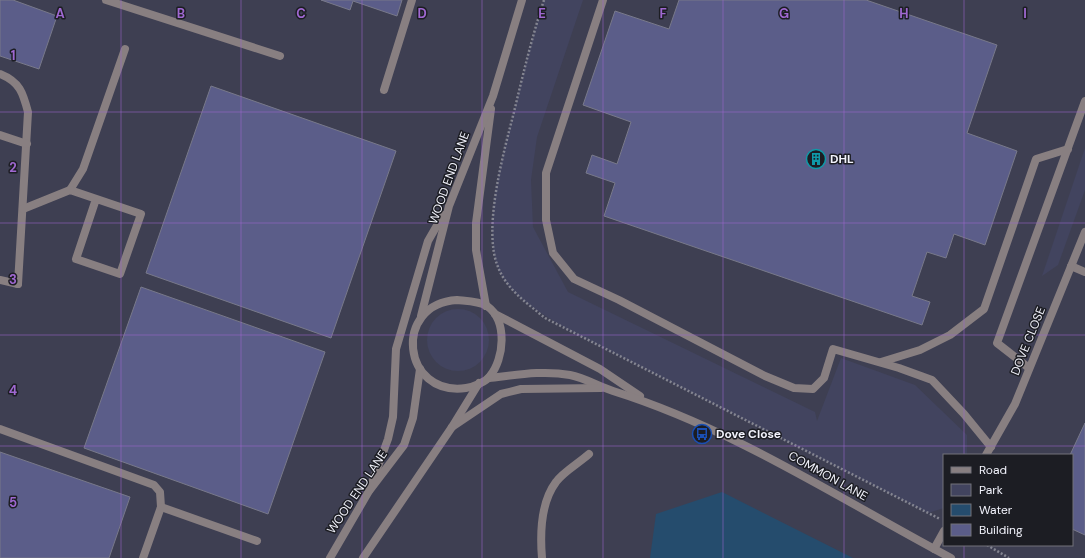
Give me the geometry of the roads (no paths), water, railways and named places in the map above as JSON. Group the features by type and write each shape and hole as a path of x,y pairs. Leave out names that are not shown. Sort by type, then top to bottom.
{"street":[{"path":"106,0 280,56"},
{"path":"384,90 412,0"},
{"name":"WOOD END LANE","path":"421,316 449,206 492,96 522,0"},
{"path":"603,0 546,173 546,220 553,253 574,279 626,304 765,376 794,388 813,389 824,378 833,348 881,362 932,380 964,414 991,447"},
{"path":"23,209 70,190 83,169 125,49"},
{"path":"0,74 12,79 22,93 28,112 18,284 0,280"},
{"name":"WOOD END LANE","path":"486,306 476,250 476,223 492,96"},
{"path":"1029,368 997,343 1085,101"},
{"path":"0,135 27,144"},
{"path":"881,362 920,350 950,335 984,309 1036,159 1068,149"},
{"path":"70,190 141,214 120,274 76,259 96,199"},
{"path":"369,491 388,439 393,417 396,349 428,241 449,206"},
{"name":"DOVE CLOSE","path":"987,454 1015,404 1085,232"},
{"path":"1071,266 1085,272"},
{"path":"445,301 473,302 486,306 495,314 500,327 501,345 500,356 489,378 479,384 467,388 445,388 434,383 420,369 414,359 412,343 416,325 421,316 445,301"},
{"name":"COMMON LANE","path":"495,314 600,368 647,401"},
{"name":"WOOD END LANE","path":"330,558 369,491 404,445 413,418 420,369"},
{"name":"COMMON LANE","path":"489,378 551,372 571,375 604,388 647,401 722,433 951,558"},
{"path":"363,558 452,427 479,384"},
{"path":"452,427 501,394 521,389 604,388"},
{"path":"0,430 154,485 160,492 161,507 143,558"},
{"path":"542,558 541,547 545,506 556,482 589,454"},
{"path":"161,507 257,541"},
{"path":"934,549 943,533"}],"water":[{"path":"722,492 853,558 650,558 656,514"}],"place":[{"name":"DHL","path":"816,159"},
{"name":"Dove Close","path":"702,434"}]}
